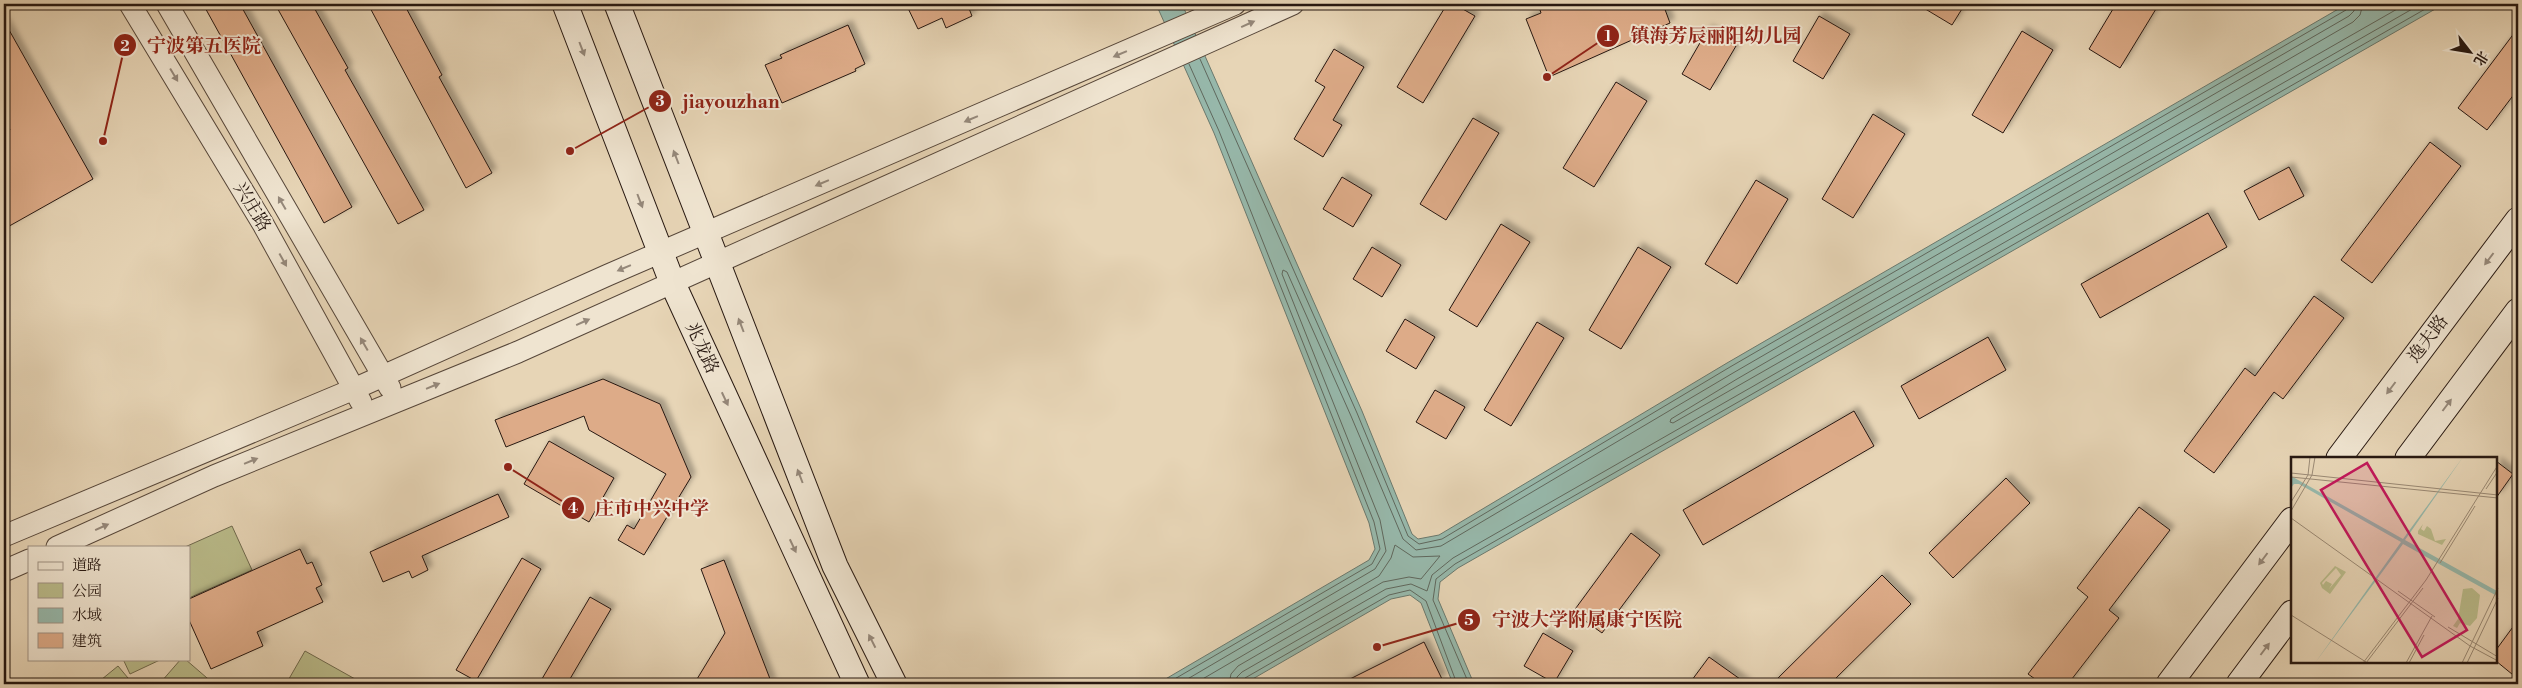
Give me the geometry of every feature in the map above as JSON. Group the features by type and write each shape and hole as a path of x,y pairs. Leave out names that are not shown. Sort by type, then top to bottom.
{"main road":[{"name":"兆龙路","path":"565,4 659,253 856,684"},
{"path":"617,4 835,566 894,684"},
{"name":"逸夫路","path":"2340,457 2518,220"},
{"path":"2409,457 2518,311"},
{"path":"2169,684 2291,521"},
{"path":"2239,684 2291,614"}],"street":[{"name":"兴庄路","path":"130,4 263,224 367,414"},
{"name":"兴庄路","path":"167,4 397,401"},
{"path":"4,536 354,389 659,253 1235,4"},
{"path":"59,546 214,476 518,352 1293,4"},
{"path":"4,571 28,560"}],"green space":[{"path":"232,526 252,570 190,598 190,546 187,546"},
{"path":"305,651 364,684 286,684"},
{"path":"123,660 160,660 130,674"},
{"path":"180,660 186,660 214,684 139,684 161,682"},
{"path":"118,666 133,684 96,684"}],"water":[{"path":"1156,4 1182,4 1362,411 1412,534 1418,539 1439,535 1727,363 2347,4 2444,4 1458,568 1440,582 1438,599 1474,684 1453,684 1421,603 1410,595 1391,599 1244,684 1157,684 1369,560 1375,549 1369,523 1214,133"}],"building":[{"path":"203,4 240,4 352,207 324,223"},
{"path":"275,4 312,4 348,68 345,70 424,210 398,224"},
{"path":"368,4 404,4 442,75 439,77 492,173 466,188"},
{"path":"906,4 974,4 968,6 972,16 946,28 942,18 918,29"},
{"path":"1447,4 1454,4 1475,16 1423,103 1397,87"},
{"path":"1538,4 1663,4 1670,23 1549,77 1526,19 1541,13"},
{"path":"1917,4 1965,4 1952,25"},
{"path":"2116,4 2159,4 2120,68 2089,49"},
{"path":"1819,16 1850,34 1823,79 1793,61"},
{"path":"4,21 93,179 4,229 4,134 10,130 4,119"},
{"path":"848,25 865,64 855,69 856,71 782,103 765,65 782,58 780,55"},
{"path":"2518,28 2518,89 2487,130 2458,108"},
{"path":"1708,29 1736,46 1710,90 1682,74"},
{"path":"2022,31 2053,50 2003,133 1972,115"},
{"path":"1334,49 1364,67 1333,120 1342,125 1323,157 1294,139 1325,87 1315,81"},
{"path":"1616,82 1647,101 1594,187 1563,168"},
{"path":"1873,114 1905,134 1853,218 1822,199"},
{"path":"1473,118 1499,133 1446,220 1420,204"},
{"path":"2430,142 2461,166 2372,283 2341,260"},
{"path":"2289,167 2304,196 2259,220 2244,191"},
{"path":"1342,177 1372,195 1353,227 1323,209"},
{"path":"1756,180 1788,199 1737,284 1705,264"},
{"path":"2208,213 2227,247 2100,318 2081,284"},
{"path":"1501,224 1530,242 1477,327 1449,310"},
{"path":"1372,247 1401,265 1382,297 1353,279"},
{"path":"1638,247 1671,267 1621,349 1589,330"},
{"path":"2314,296 2344,318 2283,399 2274,392 2214,473 2184,451 2245,368 2255,376"},
{"path":"1405,319 1435,337 1416,369 1386,351"},
{"path":"1537,322 1564,338 1511,426 1484,410"},
{"path":"1988,337 2006,370 1919,419 1901,386"},
{"path":"603,379 660,404 691,477 644,555 618,540 627,525 634,529 666,474 589,430 584,416 506,447 495,420"},
{"path":"1435,390 1465,407 1446,439 1416,422"},
{"path":"1854,411 1874,446 1703,545 1683,510"},
{"path":"549,441 614,478 589,522 524,484"},
{"path":"2497,462 2513,474 2497,497"},
{"path":"2006,478 2030,503 1953,578 1929,553"},
{"path":"498,494 509,517 422,556 428,570 412,578 409,571 383,582 370,552"},
{"path":"2139,507 2170,530 2109,610 2119,618 2068,684 2042,684 2028,674 2088,597 2077,588"},
{"path":"1631,533 1660,555 1602,633 1573,612"},
{"path":"300,549 307,564 312,562 322,585 316,588 323,602 257,632 263,646 211,669 190,622 190,599"},
{"path":"522,558 541,569 476,681 456,670"},
{"path":"724,560 772,684 694,684 725,633 701,569"},
{"path":"1882,575 1911,604 1830,684 1772,684"},
{"path":"590,597 611,609 567,684 539,684"},
{"path":"2518,620 2518,679 2497,662 2497,649"},
{"path":"1543,633 1573,651 1554,683 1524,666"},
{"path":"1424,642 1442,679 1432,684 1340,684"},
{"path":"1709,657 1747,684 1689,684"}],"place":[{"name":"镇海芳辰丽阳幼儿园","path":"1547,77"},
{"name":"宁波第五医院","path":"103,141"},
{"name":"jiayouzhan","path":"570,151"},
{"name":"庄市中兴中学","path":"508,467"},
{"name":"宁波大学附属康宁医院","path":"1377,647"}]}
